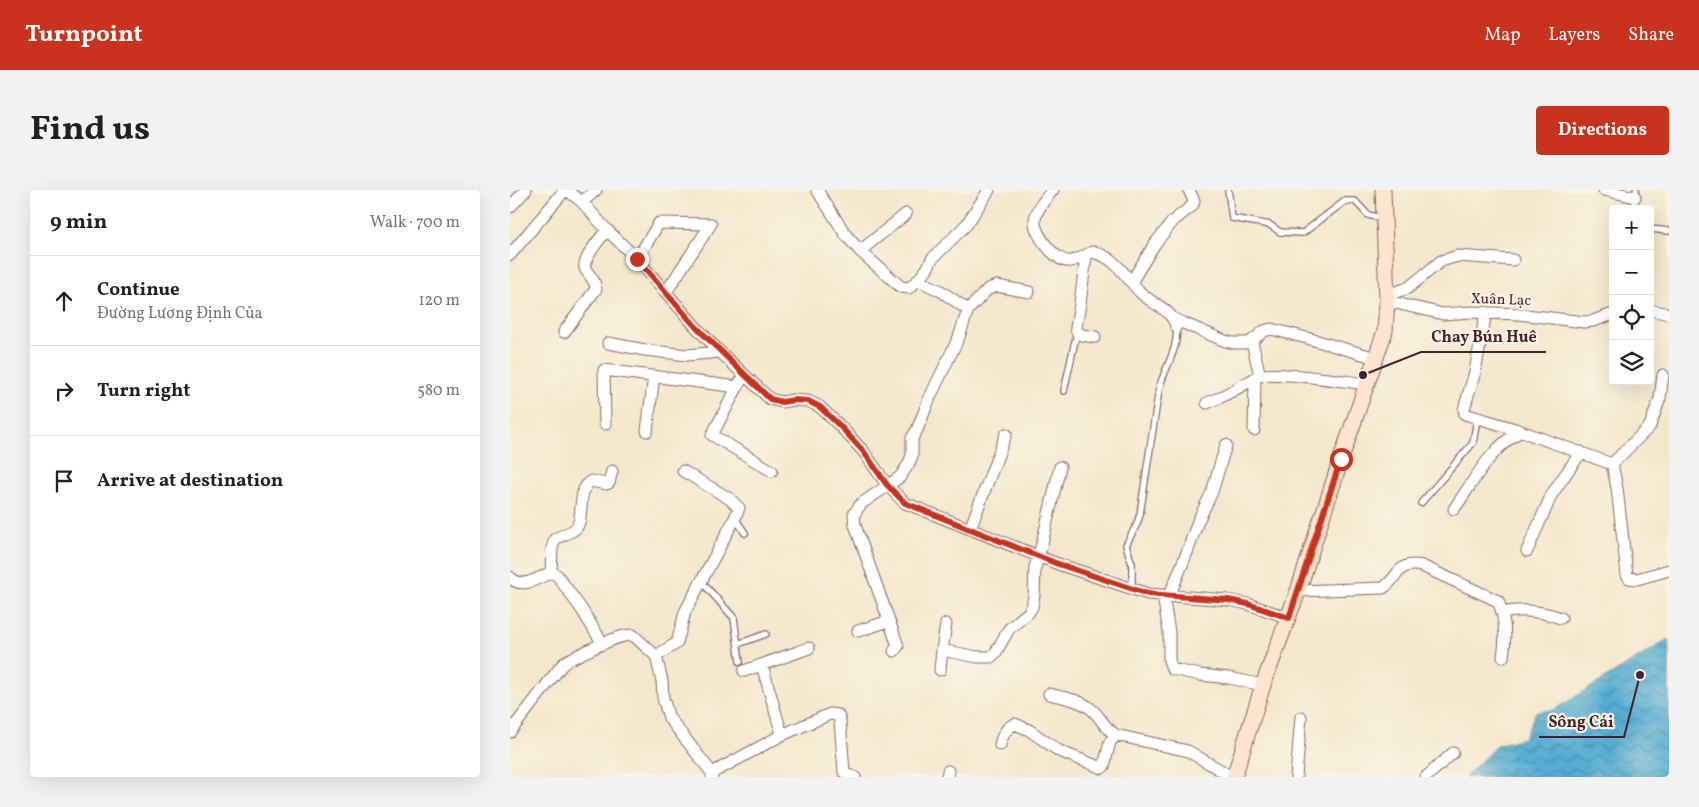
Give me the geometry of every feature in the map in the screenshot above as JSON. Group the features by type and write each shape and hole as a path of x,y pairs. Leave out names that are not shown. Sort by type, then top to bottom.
{"street":[{"path":"510,207 526,190"},
{"path":"510,254 566,190 582,202 637,259 696,327 744,375 770,399 782,402 794,400 808,401 820,407 864,452 887,485 905,503 1039,556 1148,594 1166,597 1228,600 1248,604 1289,618"},
{"path":"582,202 596,190"},
{"path":"818,190 846,235 860,251 901,287 909,288 927,269 932,259 967,224 989,190"},
{"path":"1053,190 1041,206 1034,221 1036,230 1053,253 1060,259 1070,261 1092,252 1108,258 1132,281 1146,298 1158,304 1175,322 1225,341 1240,344 1252,342 1261,334 1271,329 1376,358"},
{"path":"1132,281 1154,245 1173,221 1192,206 1194,202 1189,190"},
{"path":"1049,694 1089,707 1106,729 1116,735 1188,751 1233,777 1263,686 1289,618 1385,331 1387,298 1383,190"},
{"path":"1604,190 1635,199"},
{"path":"860,251 906,214"},
{"path":"637,259 659,223 711,224 666,292"},
{"path":"564,332 596,289 595,280 585,268 585,261 607,230"},
{"path":"1086,255 1076,327 1077,332 1082,335 1095,338"},
{"path":"1387,298 1408,288 1441,261 1458,256 1513,260"},
{"path":"918,280 941,291 968,310"},
{"path":"894,651 898,646 855,525 854,514 861,504 900,478 908,465 912,456 912,438 959,336 968,310 992,287 997,286 1028,292"},
{"name":"Xuân Lạc","path":"1387,298 1443,314 1486,312 1584,322 1609,315"},
{"path":"1654,311 1669,314"},
{"path":"1486,312 1475,372 1464,409 1465,414 1521,431 1612,464"},
{"path":"1252,342 1257,378 1254,430"},
{"path":"608,343 688,355 720,352"},
{"path":"605,424 604,370 738,387"},
{"path":"744,375 712,436 772,472"},
{"path":"1207,403 1231,393 1257,378 1282,375 1366,384"},
{"path":"1612,464 1650,426 1660,398 1663,375"},
{"path":"647,431 654,376"},
{"path":"1454,509 1493,453 1512,436 1521,431"},
{"path":"970,529 1006,434"},
{"path":"1226,445 1212,492 1198,520 1188,550 1166,597 1169,660 1172,669 1200,675 1229,678 1263,686"},
{"path":"1526,551 1552,494 1581,452"},
{"path":"1612,464 1619,497 1627,575 1629,578 1637,579 1669,570"},
{"path":"942,650 977,657 991,657 996,652 1009,629 1032,607 1034,567 1039,556 1060,467"},
{"path":"551,572 553,543 557,538 576,527 586,484 591,481 610,483 612,471"},
{"path":"656,656 677,643 685,612 739,508 730,499 683,471"},
{"path":"1298,591 1383,588 1402,567 1422,566 1466,588 1498,601 1503,613 1505,632 1503,657"},
{"path":"511,580 523,584 551,572 557,575 603,644"},
{"path":"1503,613 1520,610 1543,611 1561,618"},
{"path":"858,631 889,620"},
{"path":"940,670 946,624"},
{"path":"510,732 562,665 568,660 628,634 633,635 656,656 662,681 663,698 669,718 712,775 782,735 830,714 838,715 842,736 844,772 855,777"},
{"path":"742,666 762,665 809,648"},
{"path":"762,665 782,735"},
{"path":"1296,777 1301,717"},
{"path":"1000,745 1010,725 1015,724 1030,730 1059,751 1102,768 1110,742 1116,735"},
{"path":"1426,777 1453,753"}],"lane":[{"path":"1228,190 1232,218 1270,225 1280,232 1303,233 1345,201 1355,201 1368,215 1384,219"},
{"path":"1654,229 1669,231"},
{"path":"1132,589 1132,564 1126,545 1138,524 1159,388 1175,345 1177,331 1175,322"},
{"path":"1064,391 1077,332"},
{"path":"1421,503 1474,443 1477,419"},
{"path":"735,518 745,533"},
{"path":"701,581 734,618 742,666"},
{"path":"738,644 766,634"}],"water":[{"path":"1669,639 1669,777 1465,777 1497,745 1524,738 1536,712 1554,710"}],"place":[{"name":"Chay Bún Huê","path":"1363,375"},
{"name":"Sông Cái","path":"1640,675"}],"route":[{"path":"637,259 696,327 770,399 782,402 794,400 808,401 820,407 864,452 887,485 905,503 1058,564 1148,594 1228,600 1248,604 1289,618 1341,459"}]}
